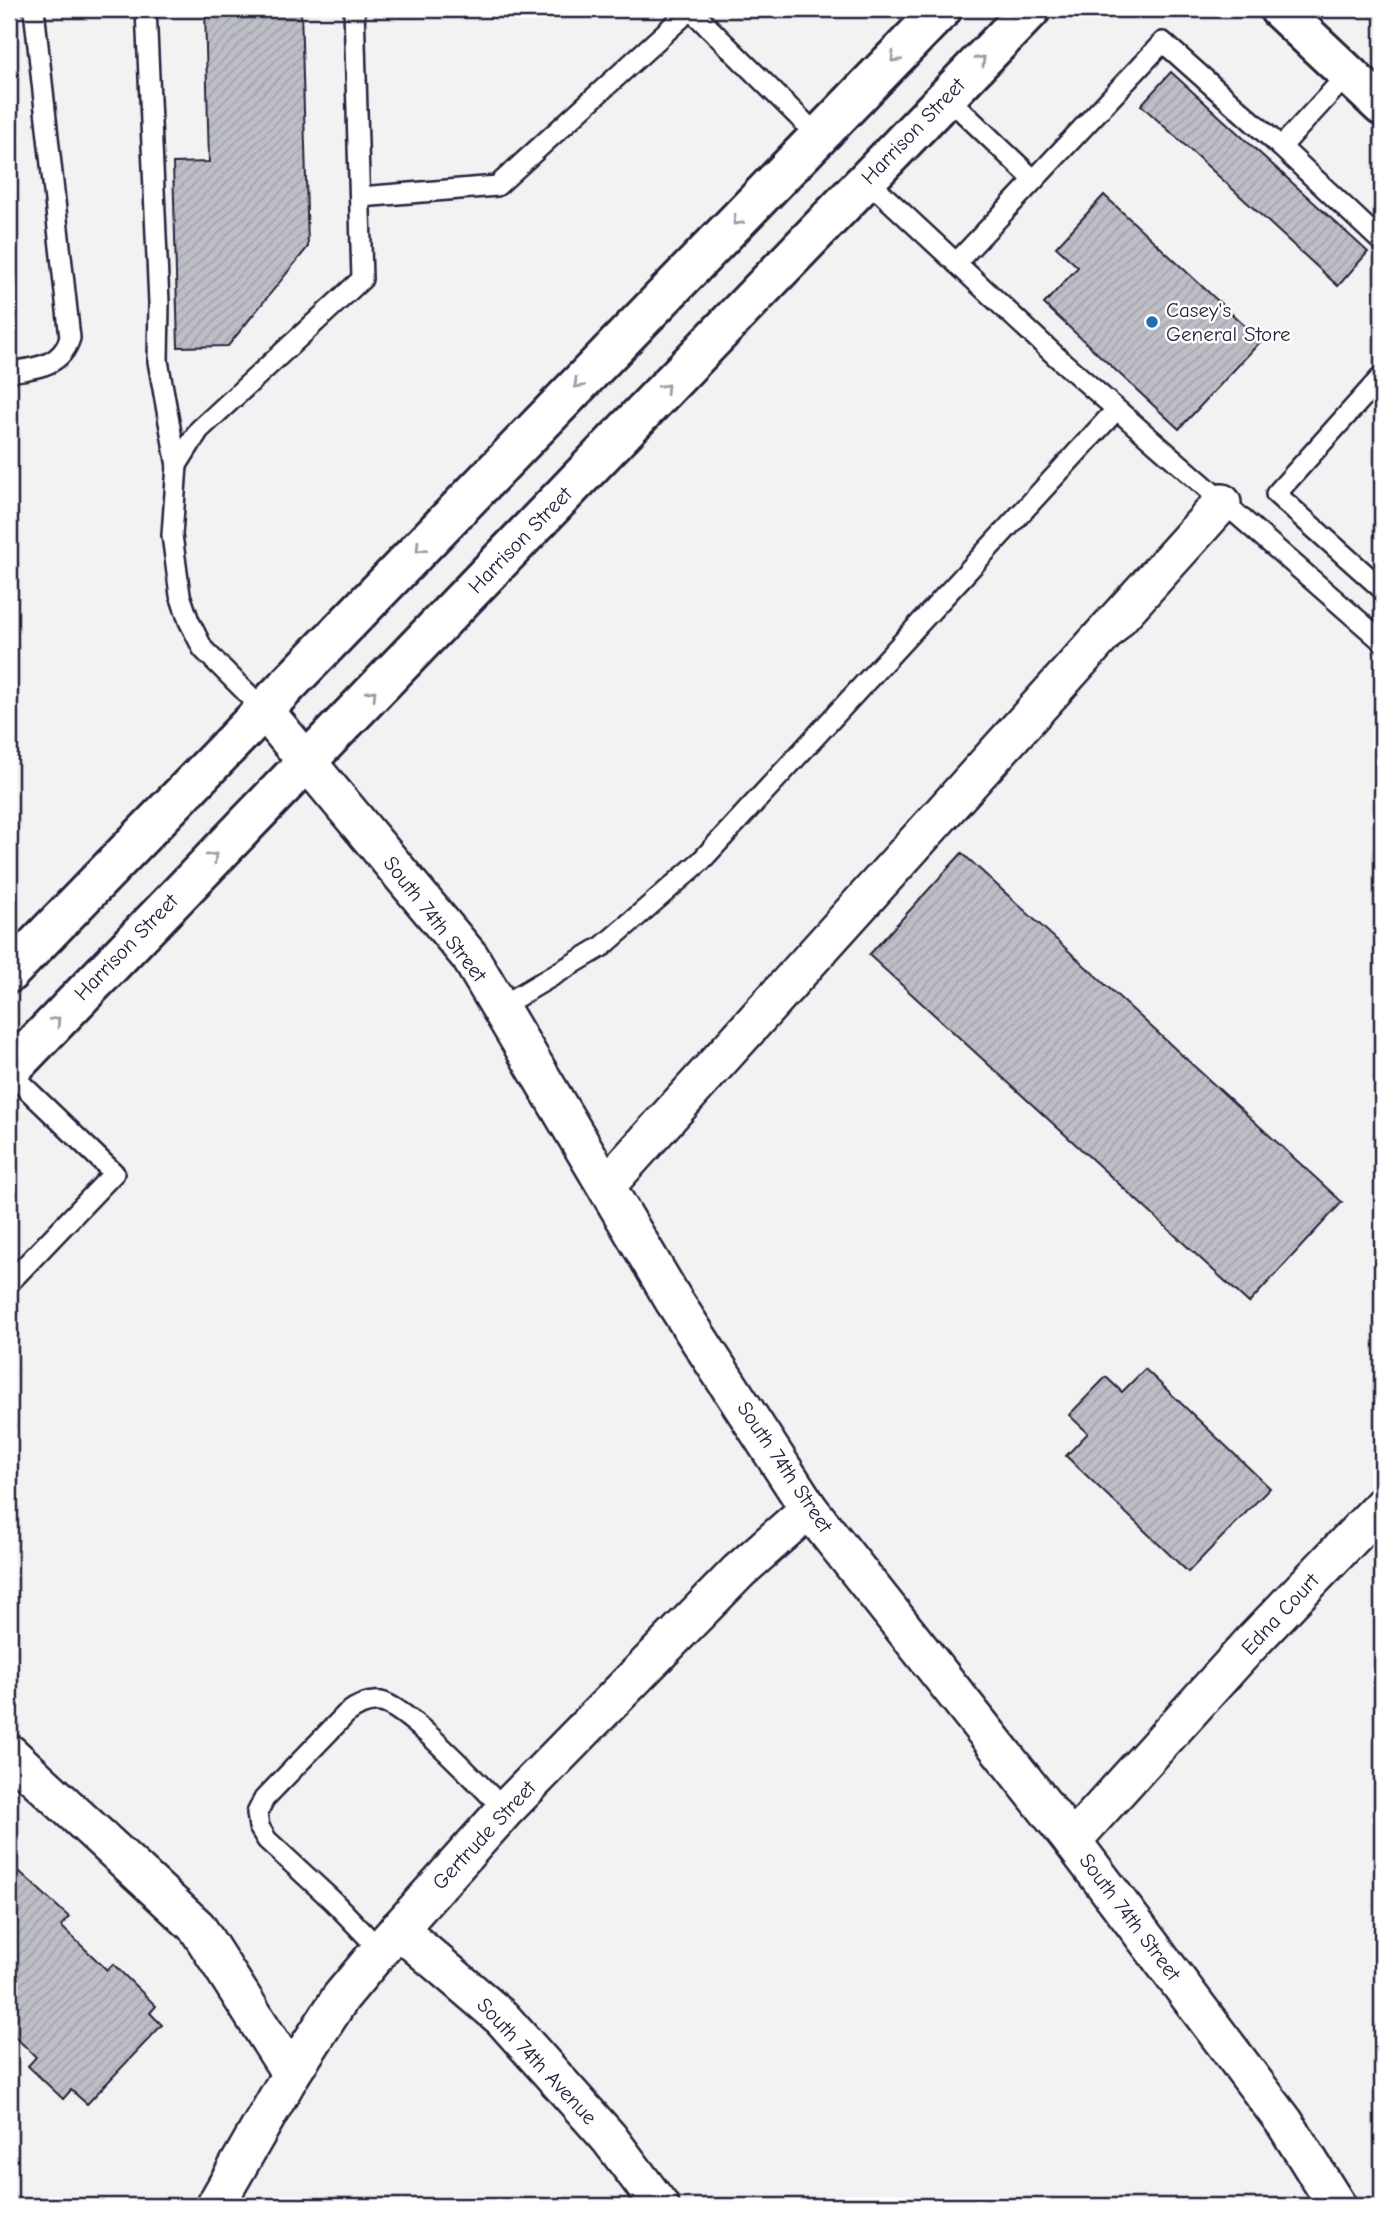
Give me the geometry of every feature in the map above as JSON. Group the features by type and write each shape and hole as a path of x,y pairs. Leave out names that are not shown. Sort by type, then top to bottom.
{"main road":[{"path":"9,973 942,9"},
{"name":"Harrison Street","path":"9,1072 177,893 307,762 1031,9"},
{"path":"1279,9 1382,106"}],"street":[{"path":"607,1185 1222,503"},
{"name":"South 74th Street","path":"262,709 470,957 674,1301 809,1509 1072,1841 1285,2123 1337,2206"},
{"name":"Edna Court","path":"1072,1841 1180,1725 1254,1640 1382,1506"},
{"name":"Gertrude Street","path":"215,2206 291,2074 341,1997 389,1940 505,1810 739,1571 809,1509"},
{"path":"9,1753 197,1927 291,2074"},
{"name":"South 74th Avenue","path":"389,1940 502,2018 609,2138 660,2206"}],"lane":[{"path":"9,372 49,366 66,351 70,338 34,9"},
{"path":"146,9 159,303 158,361 177,466 172,535 180,595 203,649 262,709"},
{"path":"177,466 198,430 362,279 354,9"},
{"path":"360,197 497,186 689,9 819,137"},
{"path":"956,263 1163,42 1382,242"},
{"path":"1281,147 1348,74"},
{"path":"946,96 1034,180"},
{"path":"866,179 1116,410 1382,640"},
{"path":"1382,376 1276,494 1382,589"},
{"path":"500,1007 603,946 701,861 1116,410"},
{"path":"9,1072 114,1173 9,1283"},
{"path":"389,1940 333,1901 267,1840 259,1827 257,1813 264,1799 346,1714 358,1705 372,1702 398,1710 505,1810"}],"building":[{"path":"205,9 301,9 308,247 228,346 178,347 173,163 209,162"},
{"path":"1171,72 1368,252 1338,286 1141,105"},
{"name":"Casey's General Store","path":"1104,195 1261,341 1179,429 1044,304 1078,267 1056,247"},
{"path":"962,853 1342,1202 1249,1303 869,955"},
{"path":"1145,1369 1270,1488 1188,1572 1066,1456 1088,1433 1069,1415 1106,1377 1122,1392"},
{"path":"20,1872 69,1917 61,1926 107,1970 113,1964 156,2006 150,2013 162,2025 87,2104 71,2090 63,2099 28,2066 36,2057 9,2031 9,1877 12,1880"}],"place":[{"name":"Casey's General Store","path":"1152,322"}]}
